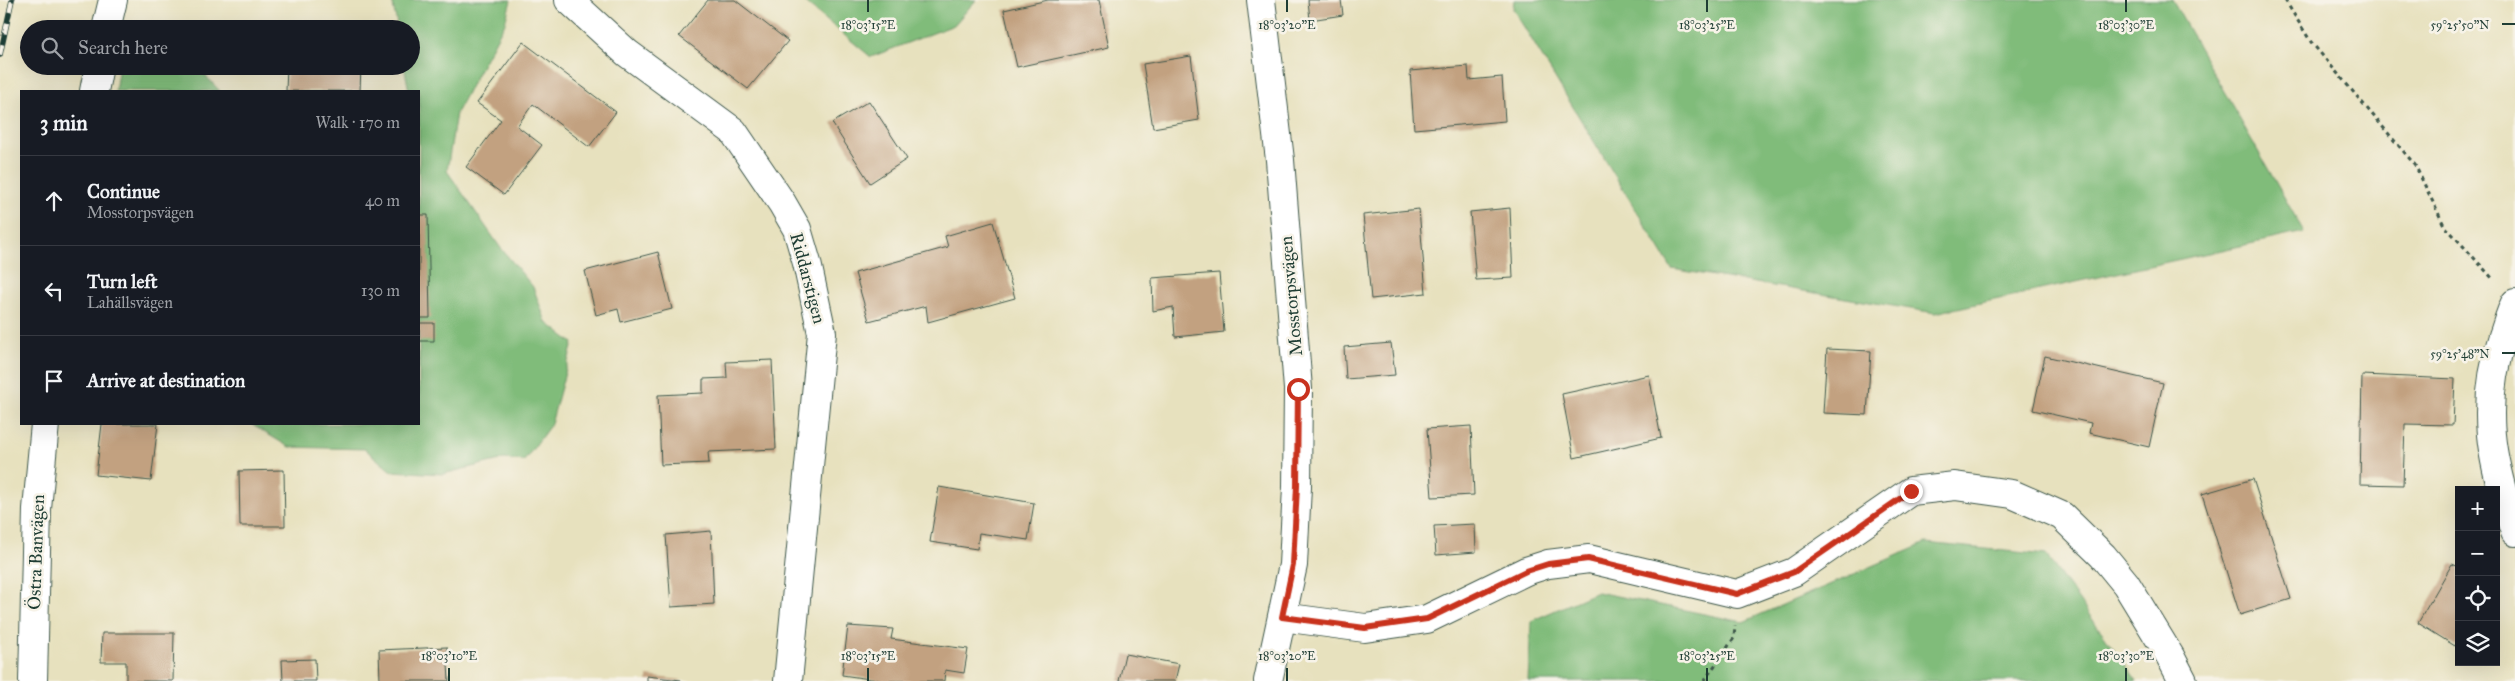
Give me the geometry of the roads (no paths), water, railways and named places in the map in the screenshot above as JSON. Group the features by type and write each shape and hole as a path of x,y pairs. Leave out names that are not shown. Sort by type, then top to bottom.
{"street":[{"path":"108,20 112,0"},
{"name":"Riddarstigen","path":"569,0 627,53 733,130 782,203 797,229 807,263 822,332 788,681"},
{"name":"Mosstorpsvägen","path":"1261,0 1280,160 1298,389 1297,486 1293,565 1268,681"},
{"path":"94,90 97,75"},
{"path":"2514,304 2498,352 2488,397 2491,443 2501,491 2515,532"},
{"name":"Östra Banvägen","path":"32,681 37,509 45,425"},
{"path":"1282,617 1365,628 1427,619 1526,571 1548,564 1588,559 1737,594 1794,572 1911,491 1955,486 2012,494 2062,516 2103,556 2126,584 2183,681"}],"railway":[{"path":"0,55 12,0"}]}
